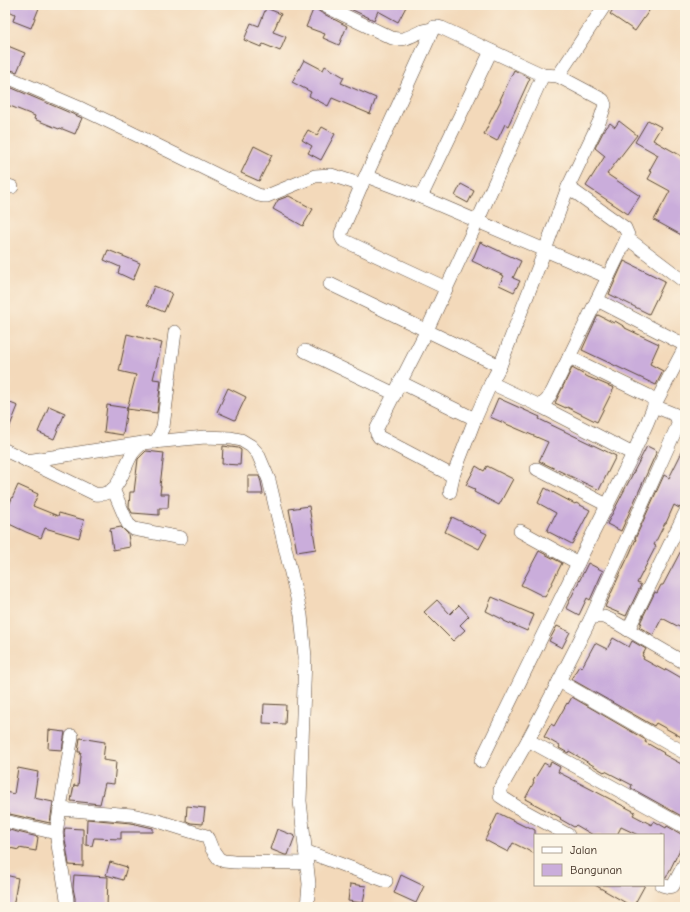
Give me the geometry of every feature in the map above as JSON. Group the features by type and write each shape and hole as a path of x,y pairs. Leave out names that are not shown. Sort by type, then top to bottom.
{"street":[{"path":"323,5 398,40 422,31 433,29 434,27 442,28 543,75 558,76 603,100 605,105 600,120 568,187 500,366 475,419 453,476 450,492"},
{"path":"558,76 605,5"},
{"path":"433,29 364,181 341,236 342,240 446,288"},
{"path":"420,197 491,51"},
{"path":"453,476 379,437 376,430 427,330 543,75"},
{"path":"5,76 82,109 258,195 267,196 315,176 331,175 364,181 420,197 608,278"},
{"path":"540,406 547,400 552,392 628,235 625,228 568,187"},
{"path":"627,238 685,282"},
{"path":"330,284 500,366"},
{"path":"482,761 578,563 633,454 654,406 685,346 597,300"},
{"path":"5,450 95,494 100,495 113,489 119,484 133,453 137,448 149,443 163,427 175,332"},
{"path":"305,351 475,419"},
{"path":"569,356 647,395 653,399 654,406"},
{"path":"491,384 540,406 633,454"},
{"path":"566,834 500,796 500,789 528,740 591,618 677,427 678,422 676,415 654,406"},
{"path":"27,461 149,443 205,437 241,440 251,446 258,454 269,480 302,615 305,657 300,801 309,884 307,907"},
{"path":"537,469 608,504"},
{"path":"113,489 128,524 134,529 181,538"},
{"path":"628,630 685,513"},
{"path":"520,531 578,563"},
{"path":"591,618 598,616 605,617 685,663"},
{"path":"559,681 685,753"},
{"path":"67,899 56,833 72,736"},
{"path":"528,740 685,827"},
{"path":"60,809 132,815 155,820 206,836 216,855 224,861 234,862 306,857 386,881"},
{"path":"5,821 56,833"},
{"path":"664,886 673,886 685,863"}],"building":[{"path":"5,5 31,5 39,8 31,28 13,21 15,14 5,9"},
{"path":"315,5 316,9 320,12 347,26 339,45 323,38 325,34 306,27"},
{"path":"342,5 407,5 398,22 378,11 374,20"},
{"path":"616,5 653,5 635,31 610,14"},
{"path":"266,8 281,14 273,32 286,37 280,51 263,44 261,47 244,40 251,23 259,26"},
{"path":"8,46 25,53 17,72 5,68 5,54"},
{"path":"304,60 323,70 325,66 344,77 341,83 376,98 370,114 332,98 328,106 309,96 311,92 292,82"},
{"path":"514,70 530,78 508,126 505,124 497,141 484,134"},
{"path":"5,85 82,118 75,134 34,119 35,116 5,104"},
{"path":"648,120 661,127 653,140 685,158 685,237 654,220 670,191 648,179 652,172 649,171 658,155 635,142"},
{"path":"619,121 637,135 607,174 640,196 628,214 586,186 605,156 595,148 603,132 610,123 615,127"},
{"path":"322,127 335,134 321,160 308,153 312,146 302,140 308,130 317,135"},
{"path":"254,146 272,155 259,181 241,173"},
{"path":"461,184 474,191 468,203 455,196"},
{"path":"289,196 313,209 303,226 273,209 278,200"},
{"path":"480,242 521,261 513,278 520,281 514,292 499,285 504,276 472,261"},
{"path":"108,250 140,263 133,280 118,273 120,267 104,260"},
{"path":"624,261 665,281 649,314 609,294"},
{"path":"154,286 172,293 164,312 147,305"},
{"path":"598,315 614,323 615,321 625,328 659,344 650,364 663,371 656,385 582,350"},
{"path":"127,334 162,343 153,379 161,380 157,413 127,409 136,375 119,371"},
{"path":"572,368 588,377 614,388 597,422 567,407 566,408 555,403"},
{"path":"228,388 246,397 235,420 217,412"},
{"path":"498,398 540,417 539,419 616,456 599,490 539,461 548,442 490,417"},
{"path":"5,401 18,406 5,438"},
{"path":"107,405 127,408 123,435 104,432"},
{"path":"49,406 65,413 54,439 38,432"},
{"path":"223,446 238,448 241,450 240,465 222,464"},
{"path":"647,446 657,451 621,531 607,524"},
{"path":"685,446 685,499 682,506 679,508 674,505 654,545 656,546 637,583 641,585 626,616 605,607 664,475 669,478"},
{"path":"146,451 164,453 160,494 169,494 168,508 159,508 159,515 132,513 129,507 130,492 134,492 138,459"},
{"path":"476,466 484,471 487,466 513,479 499,505 474,492 475,489 466,485"},
{"path":"248,476 259,476 263,494 248,494"},
{"path":"18,485 38,494 33,506 58,516 59,513 84,520 79,538 45,528 41,538 5,522 5,504 9,505"},
{"path":"545,488 590,510 572,544 547,531 556,513 538,503"},
{"path":"309,506 316,549 297,552 289,509"},
{"path":"452,517 487,534 479,549 445,532"},
{"path":"121,527 128,534 130,547 113,550 110,529"},
{"path":"685,543 685,630 662,618 653,635 639,627 642,623 640,623 655,592 657,593 661,585 663,585"},
{"path":"539,551 562,563 545,597 521,585"},
{"path":"588,563 603,571 590,600 587,598 579,615 566,608"},
{"path":"492,597 534,615 527,631 486,611"},
{"path":"437,600 450,614 459,605 469,616 460,625 465,630 453,641 424,612"},
{"path":"557,626 570,632 562,648 549,641"},
{"path":"613,638 629,647 632,641 646,649 642,656 644,657 643,659 665,671 666,669 685,680 685,739 656,723 654,726 571,679 579,666 582,667 595,643 607,649"},
{"path":"572,697 646,740 645,742 664,753 663,754 685,766 685,818 631,788 632,785 605,771 604,772 569,751 568,753 559,748 560,746 544,737 551,724 554,726"},
{"path":"264,704 286,705 285,724 263,723"},
{"path":"49,730 65,732 62,750 48,749"},
{"path":"80,738 105,742 103,760 116,762 114,784 105,783 100,804 71,801 74,785 78,786 81,755 81,752 78,752"},
{"path":"551,762 560,767 558,772 635,812 633,815 652,825 654,821 666,828 667,826 685,835 685,839 666,878 664,877 664,834 636,834 621,827 618,834 591,834 576,825 574,827 560,819 561,818 525,799 534,782 533,781 544,763 549,766"},
{"path":"18,768 38,772 34,798 53,802 50,823 5,813 5,792 14,794"},
{"path":"187,806 205,808 203,824 186,821"},
{"path":"498,813 535,830 534,854 513,843 508,852 485,840"},
{"path":"87,819 131,823 153,828 153,832 121,832 121,839 94,838 92,846 86,845"},
{"path":"65,828 83,829 83,866 69,865 64,833"},
{"path":"5,829 38,837 36,851 5,847"},
{"path":"277,829 295,836 288,855 270,849"},
{"path":"110,862 127,867 123,880 106,875"},
{"path":"5,875 18,878 13,907 5,907"},
{"path":"74,875 108,877 107,907 72,907 75,901 73,888"},
{"path":"401,875 424,886 416,903 394,893"},
{"path":"350,884 366,886 363,903 348,901"},
{"path":"597,886 644,886 633,907"}]}
